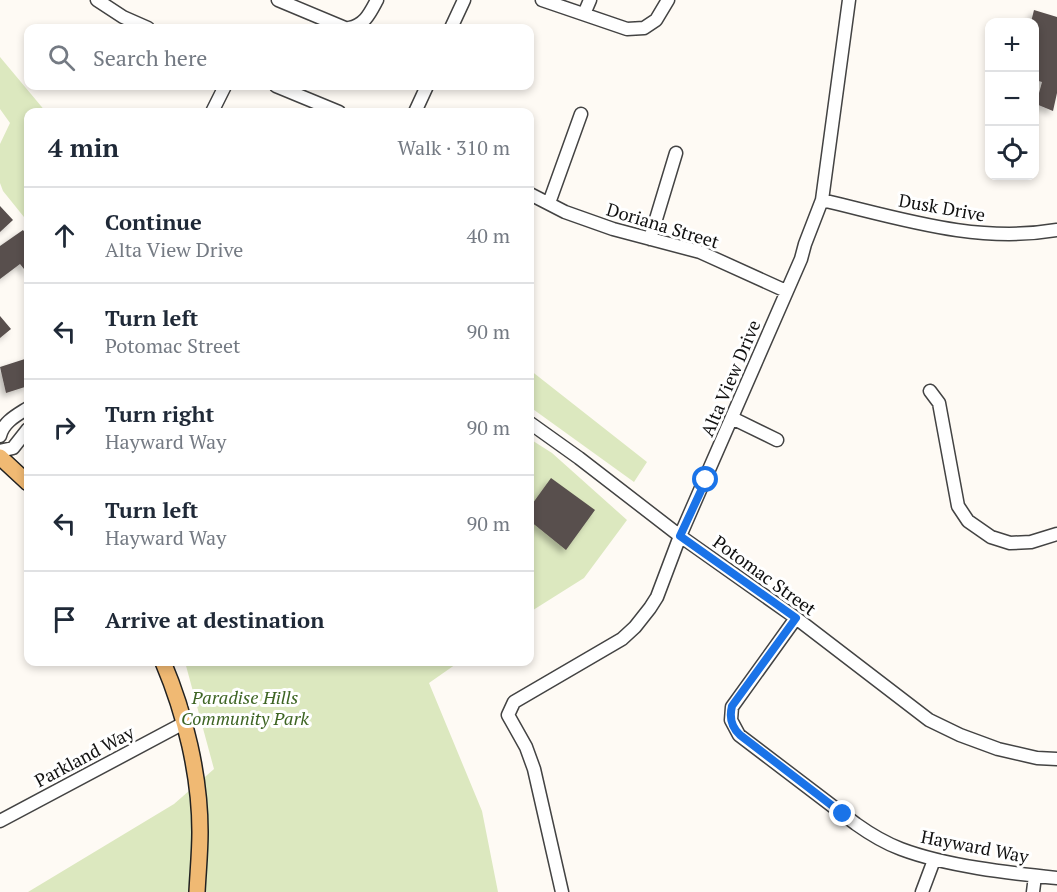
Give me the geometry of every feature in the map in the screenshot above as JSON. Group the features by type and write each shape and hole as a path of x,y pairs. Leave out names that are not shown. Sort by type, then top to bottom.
{"main road":[{"path":"0,457 24,479"},
{"path":"164,666 184,723 193,768 200,831 197,892"}],"street":[{"path":"97,0 140,24"},
{"path":"278,0 337,24"},
{"path":"360,24 365,21 377,0"},
{"path":"454,24 464,0"},
{"path":"543,0 627,29 644,28 656,20 669,0"},
{"path":"584,14 590,0"},
{"name":"Alta View Drive","path":"562,892 534,769 526,747 508,715 514,702 622,639 657,597 680,536 801,259 822,200 849,0"},
{"path":"214,108 223,90"},
{"path":"286,90 329,108"},
{"path":"417,108 425,90"},
{"path":"549,203 581,114"},
{"path":"651,239 676,153"},
{"name":"Doriana Street","path":"534,196 572,215 700,252 786,291"},
{"name":"Dusk Drive","path":"822,200 961,232 1017,235 1057,230"},
{"path":"930,391 939,403 958,506 968,521 991,537 1010,543 1031,542 1057,534"},
{"path":"0,436 2,429 24,411"},
{"path":"732,418 777,440"},
{"name":"Potomac Street","path":"534,426 563,445 680,536 796,618 929,720 960,735 998,749 1037,758 1057,759"},
{"path":"0,451 13,448 24,434"},
{"name":"Hayward Way","path":"796,618 732,706 730,716 732,726 740,735 874,836 900,849 934,860 1057,878"},
{"name":"Parkland Way","path":"0,821 184,723"},
{"path":"922,892 934,860"},
{"path":"1033,892 1035,876"}],"green space":[{"path":"0,57 24,86 24,90 28,90 43,108 24,108 24,217 3,191 0,183 0,144 10,123 0,109"},
{"path":"534,373 647,462 634,482 534,410"},
{"path":"534,442 552,453 627,520 584,578 534,609"},
{"name":"Paradise Hills Community Park","path":"186,666 453,666 429,683 482,811 498,892 28,892 174,804 214,769"}],"building":[{"path":"1034,10 1057,17 1057,93 1053,111 1039,105 1042,82 1039,81 1039,18 1032,18"},
{"path":"0,206 13,220 0,232"},
{"path":"23,230 24,269 20,264 0,279 0,246"},
{"path":"0,316 11,329 0,338"},
{"path":"24,359 24,387 6,393 0,367"},
{"path":"551,478 595,510 566,550 534,524 534,501"}],"route":[{"path":"706,480 680,536 796,618 732,706 730,716 732,726 740,735 843,814"}]}
